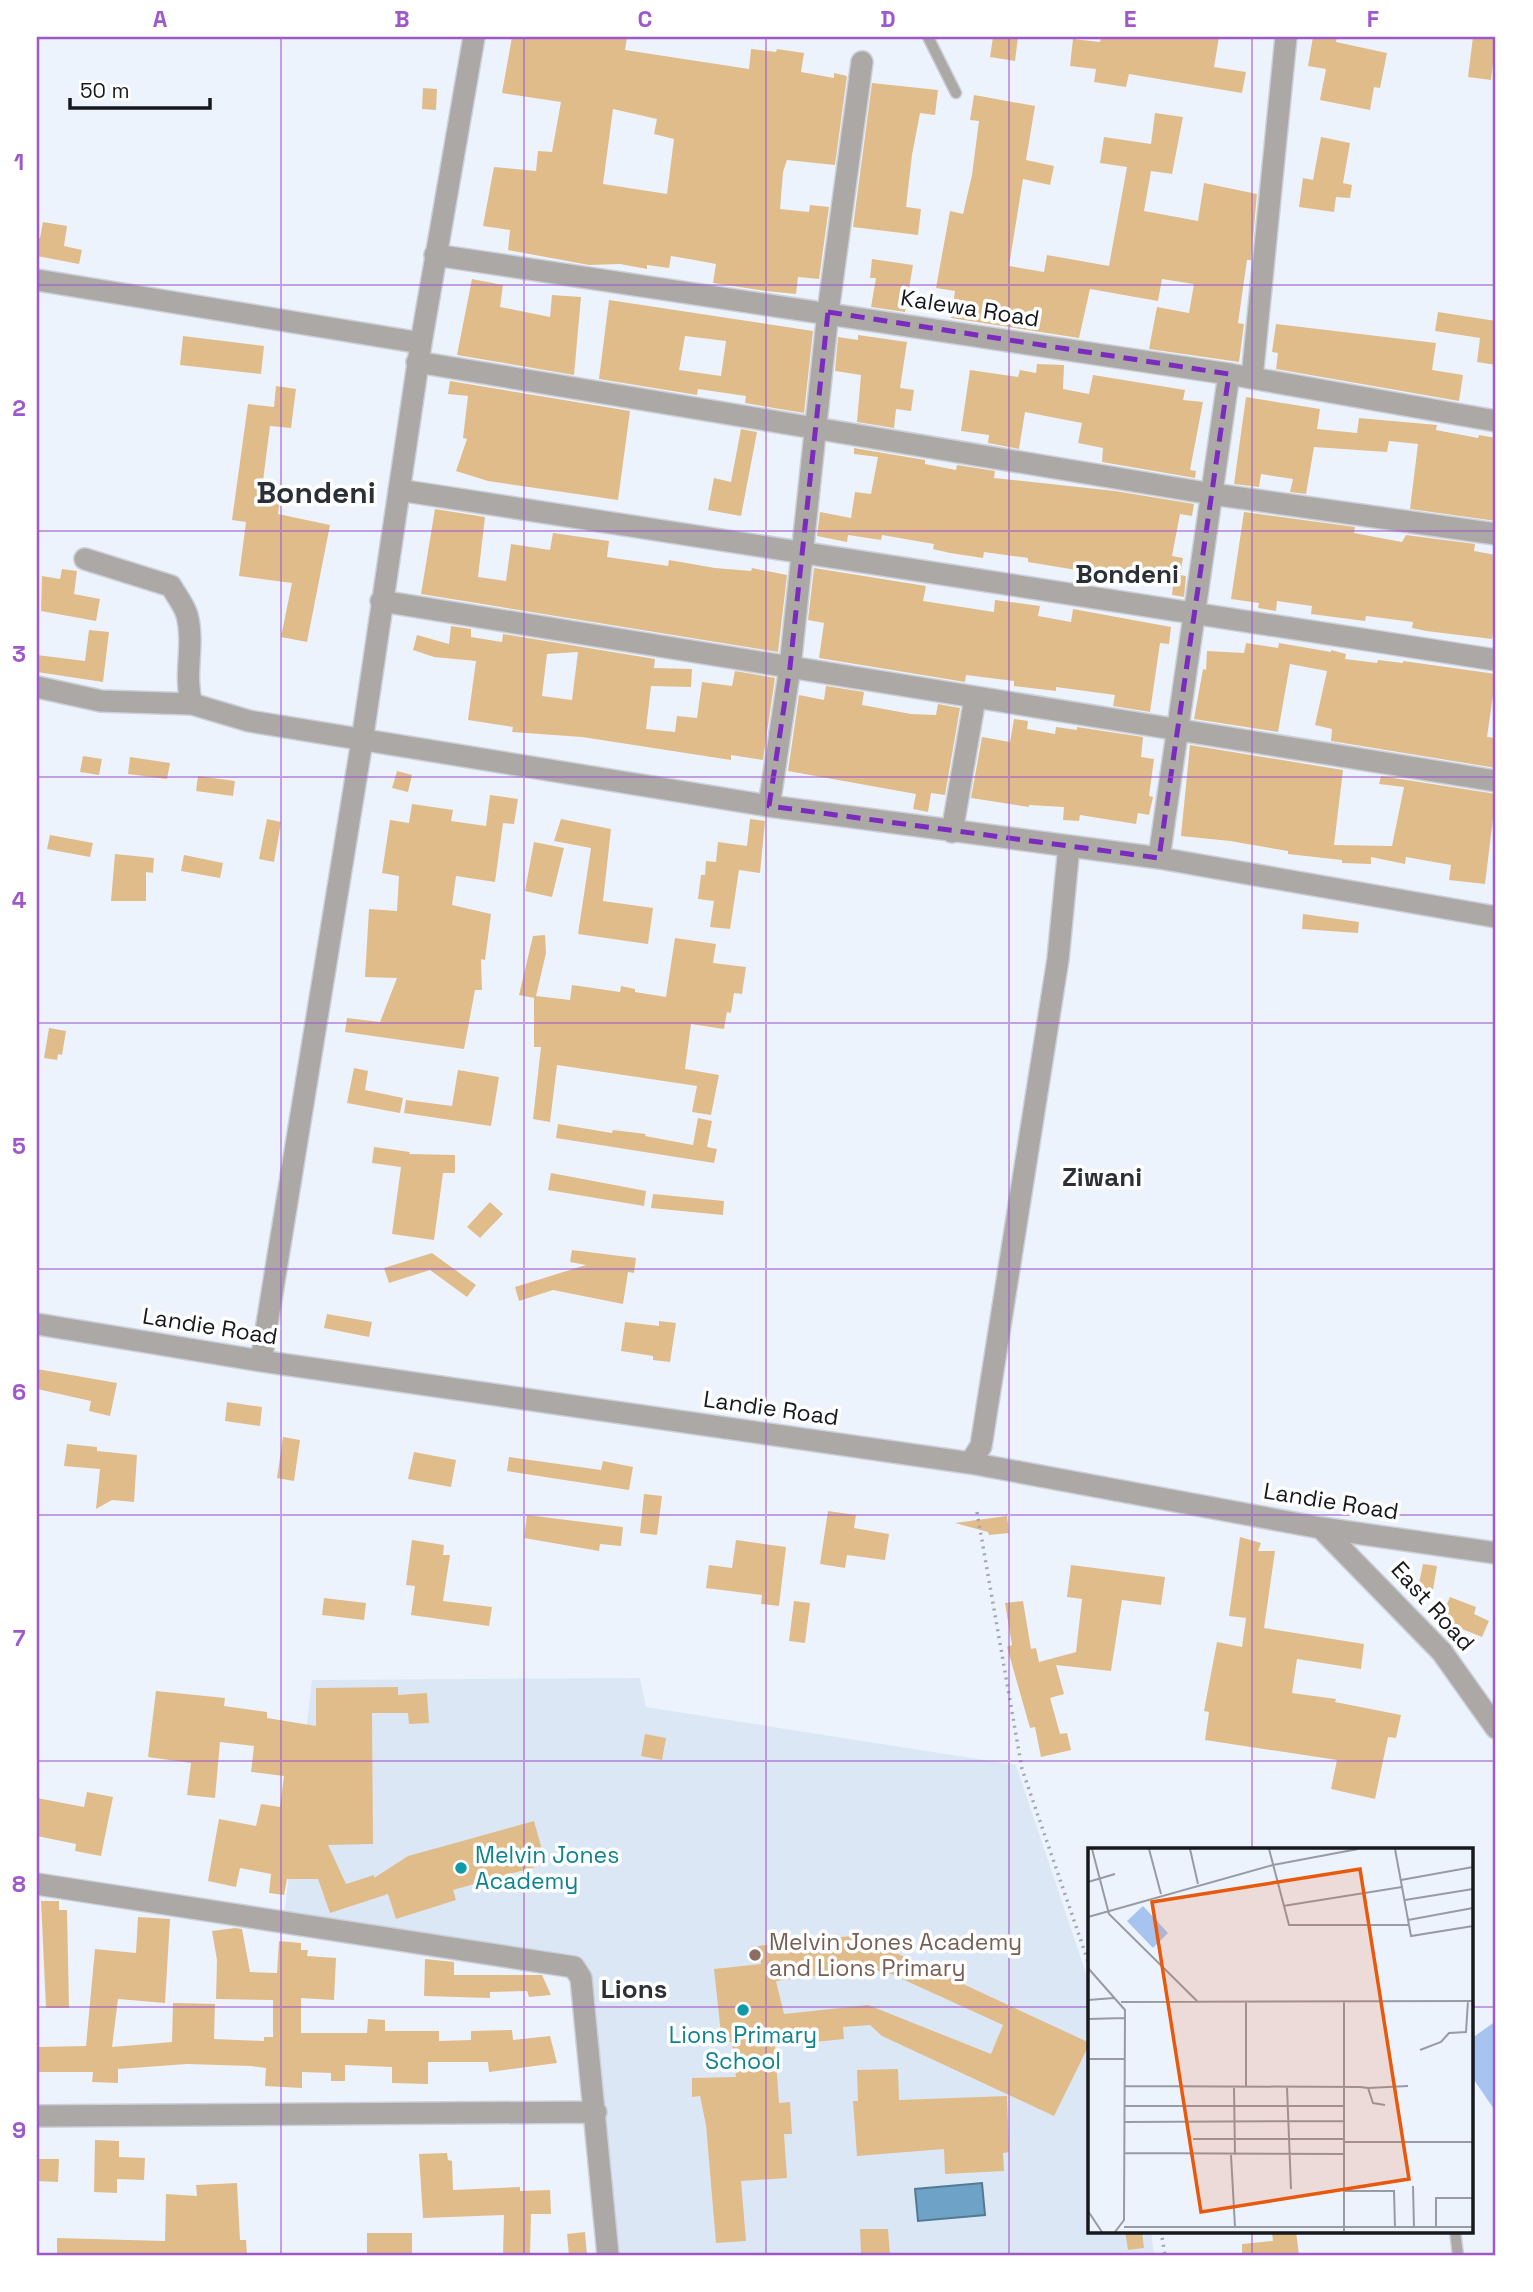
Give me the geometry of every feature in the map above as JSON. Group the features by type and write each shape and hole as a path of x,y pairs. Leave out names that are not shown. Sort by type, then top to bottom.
{"street":[{"path":"261,1361 362,741 419,352 474,37"},
{"path":"1252,377 1286,37"},
{"path":"769,806 790,667 828,312 862,62"},
{"name":"Kalewa Road","path":"435,255 1252,377 1496,421"},
{"path":"37,280 816,430 1212,494 1496,534"},
{"path":"1159,858 1175,731 1229,374"},
{"path":"399,490 803,550 1496,660"},
{"path":"85,559 171,586 187,614 190,645 186,684 192,704"},
{"path":"381,601 1496,781"},
{"path":"37,687 101,701 192,704 249,721 362,741 769,806 1159,858 1496,917"},
{"path":"952,832 975,698"},
{"path":"970,1463 981,1446 1058,958 1069,846"},
{"name":"Landie Road","path":"37,1324 261,1361 970,1463 1321,1528 1496,1553"},
{"name":"East Road","path":"1321,1528 1442,1651 1496,1728"},
{"path":"37,1884 574,1967 581,1978 608,2255"},
{"path":"37,2116 596,2112"}],"lane":[{"path":"928,37 957,93"},
{"path":"1455,2232 1458,2255"}],"path":[{"path":"977,1512 1022,1769 1088,1961"},
{"path":"1161,2232 1165,2255"}],"highlighted area":[{"path":"828,312 1229,374 1159,858 769,806 790,667"}],"shaded area":[{"name":"Melvin Jones Academy and Lions Primary","path":"640,1678 646,1707 1016,1765 1088,1979 1088,2232 1151,2232 1154,2255 599,2255 577,1978 282,1933 312,1680"},
{"path":"1496,2021 1496,2112 1474,2080 1474,2037"},
{"path":"982,2183 985,2215 918,2221 915,2189"}],"building":[{"path":"512,37 627,37 625,50 749,69 751,49 776,52 777,49 804,53 801,72 834,78 834,73 847,76 835,165 787,160 783,172 780,209 809,212 810,205 829,207 819,279 798,277 796,294 713,283 716,264 671,256 669,268 647,265 647,269 620,264 589,265 508,250 510,230 483,226 494,167 536,171 538,151 552,152 561,102 502,93","holes":["613,109 657,119 654,134 674,139 667,194 603,184"]},
{"path":"993,37 1018,37 1015,61 990,57"},
{"path":"1101,37 1219,37 1214,67 1246,72 1242,93 1129,74 1126,87 1094,82 1096,69 1070,66 1073,39 1100,42"},
{"path":"1313,37 1337,37 1336,42 1387,53 1380,88 1374,87 1370,110 1320,100 1326,69 1308,66"},
{"path":"1473,37 1496,37 1491,80 1468,77"},
{"path":"872,83 938,90 935,115 920,113 912,155 906,207 921,209 918,235 853,227"},
{"path":"423,88 437,89 436,110 422,109"},
{"path":"974,95 1035,106 1026,160 1054,166 1050,185 1023,179 1009,266 1044,272 1047,255 1109,266 1127,167 1100,163 1104,137 1151,144 1155,113 1183,117 1172,174 1151,171 1144,211 1198,221 1204,183 1257,194 1251,260 1247,260 1238,323 1244,324 1239,362 1149,349 1157,307 1189,313 1194,284 1162,279 1158,301 1090,289 1079,338 951,318 955,291 936,288 950,211 963,214 972,175 979,121 970,120"},
{"path":"1321,137 1350,143 1343,183 1352,185 1350,198 1336,197 1334,212 1299,207 1303,178 1313,180"},
{"path":"43,222 67,226 64,246 82,250 79,264 37,256 37,238 40,238"},
{"path":"872,259 913,265 905,312 871,307 876,278 870,278"},
{"path":"472,279 503,285 500,307 550,317 552,295 581,297 574,375 457,355"},
{"path":"609,300 813,331 804,413 745,403 746,396 698,389 697,395 599,379","holes":["685,336 726,341 721,376 679,370"]},
{"path":"1438,312 1496,321 1496,365 1477,362 1480,338 1435,331"},
{"path":"1276,324 1436,343 1432,370 1463,375 1459,401 1276,369 1278,353 1272,352"},
{"path":"858,335 907,342 900,388 914,390 911,411 896,409 894,428 857,422 861,375 835,371 838,337 858,340"},
{"path":"183,336 264,346 261,374 180,365"},
{"path":"1037,364 1064,365 1063,389 1089,394 1093,375 1185,390 1183,400 1203,402 1190,470 1196,471 1195,478 1102,462 1103,448 1078,443 1082,423 1025,412 1019,449 988,443 989,435 961,431 970,370 1018,377 1020,370 1036,373"},
{"path":"450,381 630,411 618,500 488,481 456,471 467,439 463,438 468,396 448,394"},
{"path":"276,386 296,389 291,428 270,426 261,497 280,499 278,514 330,525 307,642 281,637 292,583 239,576 246,522 232,520 248,404 274,407"},
{"path":"1246,397 1320,409 1317,429 1357,433 1359,418 1437,425 1436,430 1478,438 1479,435 1496,438 1496,521 1410,509 1418,444 1389,441 1387,452 1314,447 1306,494 1290,492 1293,479 1261,474 1259,487 1234,484"},
{"path":"741,429 757,432 741,516 708,510 714,478 731,482"},
{"path":"854,448 925,460 925,464 956,470 957,465 995,471 994,478 1115,491 1194,504 1192,516 1180,514 1172,556 1183,558 1180,575 1186,576 1184,597 1172,595 1173,586 1028,562 1028,558 984,552 983,558 950,553 933,549 934,544 882,535 881,540 848,535 847,542 817,536 820,512 851,518 855,492 871,494 878,457 854,454"},
{"path":"435,509 485,517 478,577 506,581 511,544 550,550 553,533 609,541 607,557 668,566 669,560 715,568 751,571 752,568 787,575 778,652 421,594"},
{"path":"1244,512 1355,527 1354,533 1402,542 1406,535 1475,544 1474,551 1496,555 1496,617 1492,639 1412,628 1413,622 1366,616 1365,621 1311,614 1312,606 1277,601 1276,611 1258,608 1259,603 1231,599"},
{"path":"814,568 926,586 923,601 994,612 995,600 1040,606 1038,616 1071,622 1073,609 1171,627 1169,644 1160,643 1150,712 1113,706 1115,695 1056,687 1056,691 1014,686 1014,681 966,675 965,682 819,658 824,623 808,620"},
{"path":"62,569 77,571 74,594 100,599 96,621 41,611 42,576 60,579"},
{"path":"451,626 471,629 471,637 502,642 503,634 655,659 654,668 692,669 691,687 651,686 646,729 675,732 677,716 697,718 702,682 732,686 735,671 775,678 763,760 731,755 731,760 582,737 512,732 513,727 468,720 476,661 434,657 413,650 417,635 449,644","holes":["578,652 572,700 542,696 547,654"]},
{"path":"89,630 109,632 103,682 37,672 37,655 85,661"},
{"path":"1246,643 1278,648 1279,643 1331,650 1346,654 1345,659 1377,663 1378,660 1403,661 1496,674 1487,737 1496,738 1496,768 1331,741 1332,729 1315,725 1327,671 1290,664 1278,732 1194,719 1203,669 1206,670 1207,651 1244,653"},
{"path":"826,686 864,692 862,705 911,714 936,715 938,704 960,708 945,795 931,793 928,812 913,809 916,794 788,771 799,695 824,700"},
{"path":"1014,719 1028,721 1027,729 1055,734 1056,727 1077,730 1077,727 1143,737 1141,757 1154,759 1149,796 1153,797 1149,815 1138,813 1136,824 1080,815 1079,821 1063,820 1064,807 1029,807 971,798 982,737 1010,742"},
{"path":"1190,745 1343,770 1334,845 1392,846 1404,787 1379,784 1381,776 1496,794 1485,884 1449,880 1451,865 1406,857 1405,864 1371,857 1371,864 1342,863 1342,860 1288,854 1288,851 1230,841 1181,836"},
{"path":"83,756 102,759 99,775 80,772"},
{"path":"130,757 170,763 167,779 128,774"},
{"path":"397,771 412,775 408,792 392,788"},
{"path":"198,776 235,781 233,796 196,791"},
{"path":"490,795 518,799 514,824 503,823 495,882 456,876 452,905 491,914 485,960 481,959 482,990 475,990 464,1049 345,1032 347,1018 380,1022 397,978 365,977 369,909 397,911 399,876 382,873 390,820 409,823 412,804 453,810 451,821 486,826"},
{"path":"267,819 281,822 274,862 259,859"},
{"path":"561,819 611,829 603,901 653,908 648,944 578,934 591,848 554,841"},
{"path":"750,819 765,821 760,873 739,870 730,929 710,927 714,901 698,899 706,861 716,862 718,842 747,846"},
{"path":"50,835 93,843 90,857 47,849"},
{"path":"534,842 564,848 552,897 525,891"},
{"path":"115,854 154,858 153,873 146,872 146,901 111,901"},
{"path":"184,855 223,863 220,878 181,871"},
{"path":"1303,914 1359,922 1358,933 1302,929"},
{"path":"545,935 546,953 536,996 570,1000 572,985 620,992 621,986 635,989 635,992 666,997 675,938 716,944 713,963 746,967 742,994 734,993 731,1013 727,1012 724,1029 691,1024 685,1069 719,1075 711,1115 692,1112 697,1086 557,1065 550,1122 533,1119 541,1047 534,1047 534,998 519,995 533,936"},
{"path":"49,1028 66,1031 62,1055 58,1054 57,1060 44,1058"},
{"path":"354,1068 368,1071 365,1090 403,1098 400,1113 347,1103"},
{"path":"458,1070 499,1077 491,1126 404,1113 406,1100 452,1106"},
{"path":"698,1118 712,1121 707,1147 717,1149 714,1163 556,1138 558,1124 612,1133 613,1130 646,1134 645,1136 693,1145"},
{"path":"374,1147 410,1152 409,1154 455,1155 455,1173 443,1173 434,1240 392,1234 401,1167 372,1163"},
{"path":"551,1173 646,1191 644,1206 548,1190"},
{"path":"653,1194 724,1201 723,1215 651,1208"},
{"path":"490,1202 503,1214 480,1238 467,1227"},
{"path":"572,1250 636,1258 634,1273 628,1272 623,1304 553,1290 519,1301 515,1287 586,1265 570,1262"},
{"path":"432,1253 476,1285 467,1297 430,1270 389,1283 384,1268"},
{"path":"327,1314 372,1322 369,1337 324,1328"},
{"path":"659,1321 676,1323 670,1362 653,1360 653,1356 621,1351 625,1322 659,1326"},
{"path":"37,1369 117,1383 110,1416 89,1411 91,1401 37,1389"},
{"path":"227,1402 262,1407 260,1426 225,1421"},
{"path":"283,1437 300,1440 294,1481 277,1478"},
{"path":"67,1444 97,1447 97,1451 137,1455 134,1502 112,1500 96,1509 100,1469 64,1466"},
{"path":"414,1452 456,1460 451,1487 408,1479"},
{"path":"509,1457 601,1470 603,1461 633,1467 629,1490 507,1471"},
{"path":"644,1494 662,1496 657,1535 640,1533"},
{"path":"828,1511 856,1515 854,1528 889,1534 885,1560 847,1555 845,1568 820,1564"},
{"path":"527,1515 623,1527 621,1546 600,1544 599,1551 524,1538"},
{"path":"1007,1516 1009,1533 989,1535 988,1532 955,1523"},
{"path":"1240,1537 1261,1543 1258,1551 1275,1551 1264,1628 1364,1644 1361,1669 1297,1659 1292,1693 1336,1699 1335,1702 1401,1715 1396,1738 1388,1737 1375,1799 1331,1789 1337,1760 1205,1740 1209,1712 1204,1711 1217,1642 1242,1647 1246,1618 1229,1616"},
{"path":"412,1540 444,1545 443,1555 450,1555 443,1601 492,1607 489,1626 411,1615 415,1586 406,1585"},
{"path":"736,1540 786,1547 779,1606 761,1604 762,1595 706,1588 709,1565 732,1568"},
{"path":"1423,1564 1437,1566 1433,1590 1418,1588"},
{"path":"1071,1565 1165,1577 1161,1605 1122,1600 1111,1671 1056,1665 1064,1694 1050,1698 1060,1734 1067,1733 1071,1750 1041,1757 1035,1727 1030,1728 1007,1647 1012,1645 1005,1603 1023,1601 1031,1649 1036,1648 1039,1662 1076,1652 1082,1599 1067,1597"},
{"path":"1450,1597 1476,1607 1474,1614 1489,1621 1482,1637 1440,1620"},
{"path":"324,1598 366,1603 364,1620 322,1615"},
{"path":"794,1601 810,1603 805,1643 789,1641"},
{"path":"398,1687 398,1695 427,1693 429,1723 409,1724 408,1713 372,1713 373,1844 328,1845 346,1884 374,1875 374,1878 408,1856 534,1821 546,1864 453,1890 456,1900 396,1919 388,1894 330,1913 318,1879 287,1879 284,1895 269,1893 271,1874 240,1868 236,1887 208,1881 219,1819 256,1826 261,1804 280,1807 284,1776 251,1772 254,1746 220,1742 215,1798 187,1795 191,1763 148,1757 156,1691 225,1698 224,1706 267,1712 267,1718 316,1726 316,1688"},
{"path":"645,1734 666,1738 662,1760 641,1756"},
{"path":"87,1792 113,1797 101,1856 75,1851 76,1844 37,1836 37,1798 84,1807"},
{"path":"41,1901 59,1901 59,1910 67,1910 69,2008 46,2008"},
{"path":"138,1917 170,1919 165,2003 118,1999 112,2047 172,2042 173,2003 215,2004 214,2039 264,2041 264,2037 273,2037 273,2000 216,1999 217,1960 212,1931 235,1928 242,1929 250,1972 277,1973 279,1941 301,1943 301,1950 308,1950 307,1956 336,1958 334,2000 301,1998 301,2033 367,2033 368,2019 385,2020 385,2031 439,2031 439,2041 471,2040 471,2031 512,2030 513,2040 550,2036 557,2063 489,2072 488,2062 428,2062 428,2084 392,2083 392,2067 345,2065 345,2081 331,2081 331,2073 302,2072 302,2088 265,2086 266,2068 251,2066 187,2064 118,2069 118,2083 92,2082 93,2072 37,2072 37,2047 86,2046 95,1949 136,1953"},
{"path":"861,1935 862,1947 896,1953 1088,2042 1088,2047 1054,2116 882,2036 870,2025 843,2027 844,2039 775,2046 779,2103 790,2102 792,2134 784,2134 787,2178 741,2181 746,2241 716,2243 706,2125 700,2096 692,2097 692,2078 736,2077 732,2042 722,2043 714,1969 761,1964 758,1946","holes":["864,1969 889,1973 1003,2025 991,2054 868,2005 784,2014 776,1981"]},
{"path":"425,1959 454,1962 454,1975 542,1975 551,1995 529,1997 527,1991 490,1992 490,1998 424,1996"},
{"path":"898,2069 899,2100 1007,2096 1009,2152 1003,2153 1004,2171 945,2174 944,2149 857,2156 853,2101 858,2101 857,2070"},
{"path":"95,2140 119,2141 119,2157 145,2158 144,2180 117,2179 117,2193 94,2192"},
{"path":"447,2153 448,2160 452,2161 453,2190 520,2187 520,2191 550,2190 551,2214 531,2214 530,2255 503,2255 504,2215 423,2218 419,2154"},
{"path":"37,2159 59,2159 58,2182 37,2181"},
{"path":"237,2183 240,2240 246,2240 247,2255 57,2255 57,2238 165,2241 166,2194 197,2196 196,2185"},
{"path":"860,2229 888,2229 890,2255 861,2255"},
{"path":"585,2232 587,2255 569,2255 567,2234"},
{"path":"1125,2232 1142,2232 1144,2248 1128,2250"},
{"path":"1296,2232 1299,2255 1242,2255 1242,2244 1273,2241 1272,2233"},
{"path":"367,2233 412,2233 412,2255 367,2255"}],"place":[{"name":"Melvin Jones Academy","path":"461,1868"},
{"name":"Melvin Jones Academy and Lions Primary","path":"755,1955"},
{"name":"Lions Primary School","path":"743,2010"}],"district":[{"name":"Bondeni","path":"316,493"},
{"name":"Bondeni","path":"1127,574"},
{"name":"Ziwani","path":"1102,1177"},
{"name":"Lions","path":"634,1989"}]}
